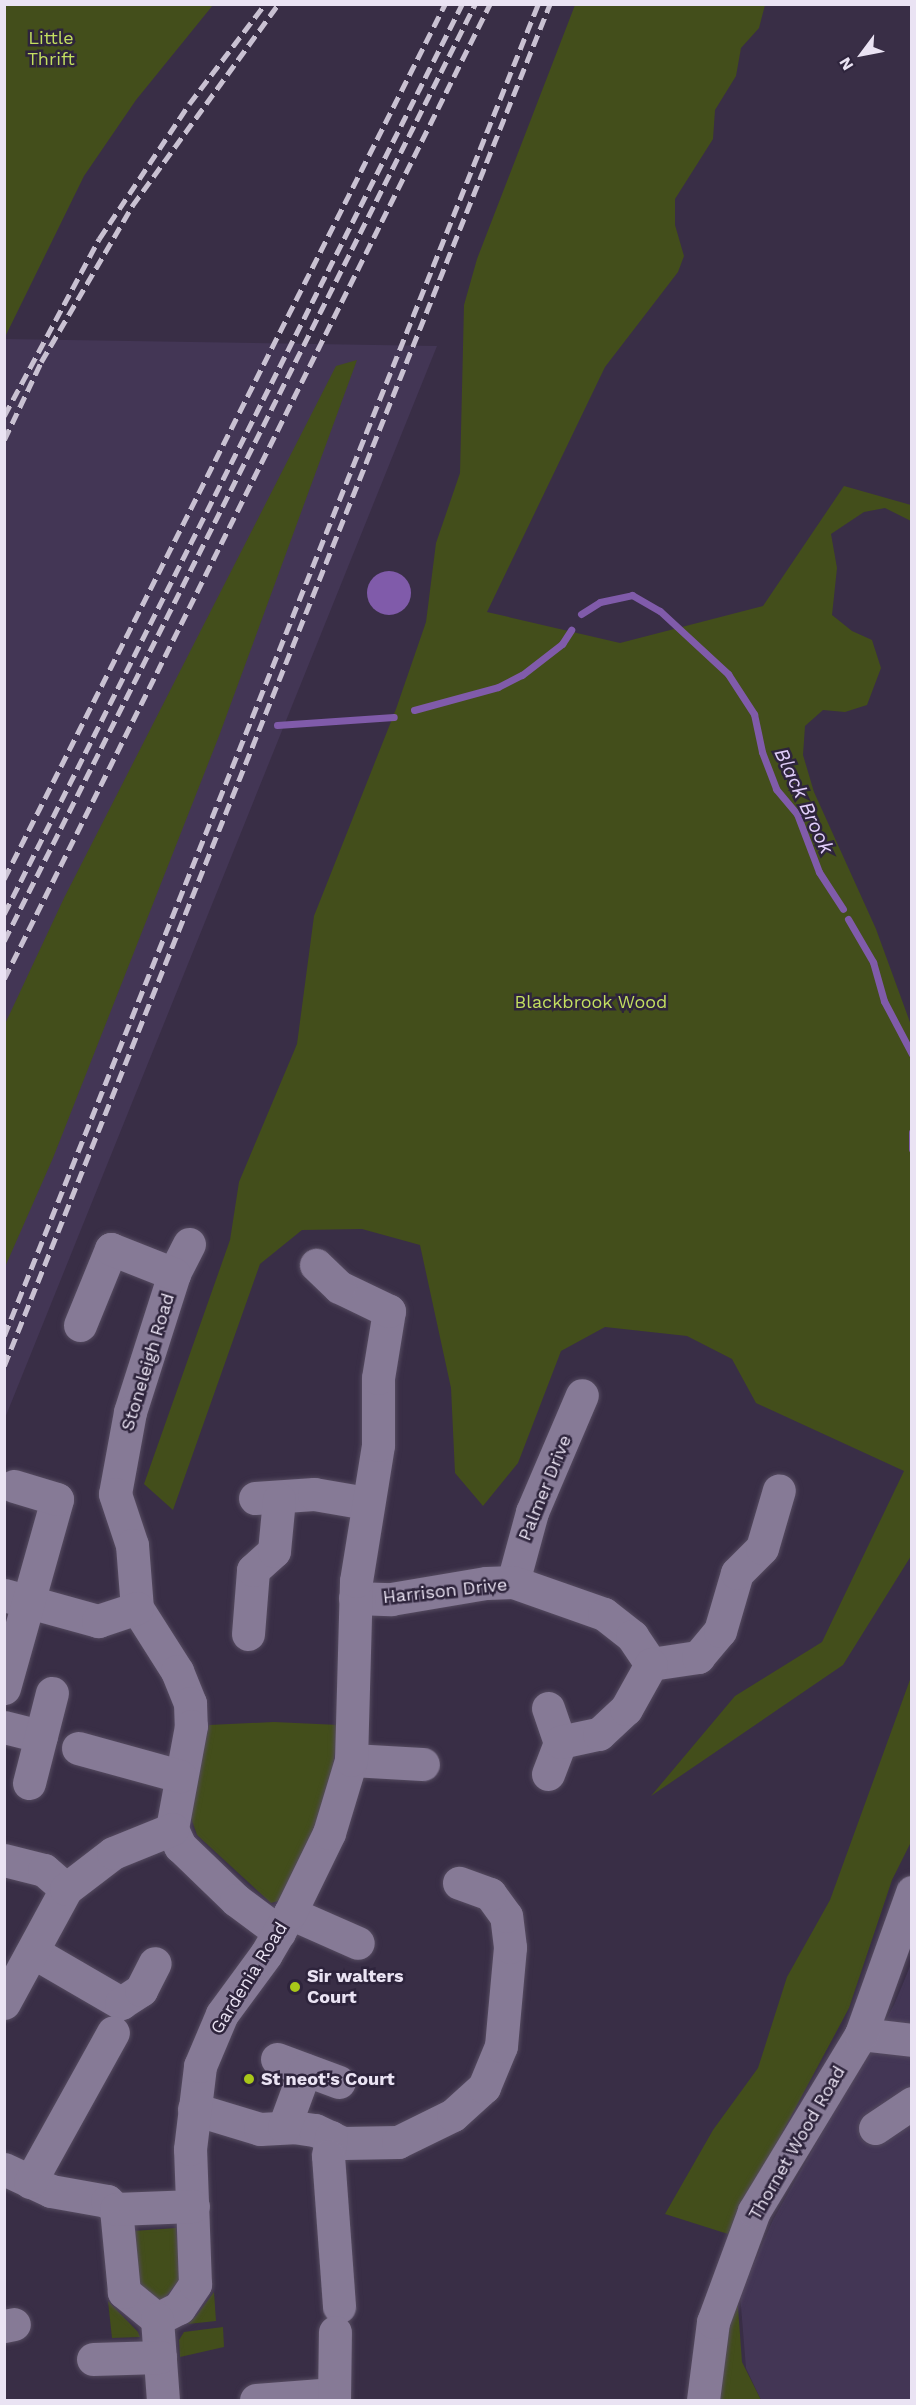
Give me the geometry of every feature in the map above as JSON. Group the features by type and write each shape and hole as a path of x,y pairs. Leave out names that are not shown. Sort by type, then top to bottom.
{"street":[{"name":"Stoneleigh Road","path":"180,1776 191,1716 177,1671 137,1608 132,1545 115,1494 130,1412 174,1274 189,1244"},
{"path":"80,1325 111,1249 174,1274"},
{"name":"Gardenia Road","path":"157,2319 179,2308 195,2283 190,2149 200,2066 222,2014 284,1922 329,1833 351,1760 355,1598 366,1503 378,1445 378,1378 389,1311 339,1287 316,1265"},
{"name":"Palmer Drive","path":"513,1582 532,1512 582,1395"},
{"path":"4,1688 16,1598 57,1499 15,1486"},
{"path":"248,1634 253,1570 274,1551 267,1499 314,1494 366,1503"},
{"path":"560,1742 599,1734 626,1709 651,1664 698,1657 720,1631 737,1573 762,1548 774,1504"},
{"name":"Harrison Drive","path":"355,1598 391,1599 486,1583 513,1582 604,1614 632,1636 651,1664"},
{"path":"16,1598 98,1621 137,1608"},
{"path":"29,1783 52,1693"},
{"path":"548,1708 560,1742 548,1774"},
{"path":"4,1727 41,1736"},
{"path":"78,1748 180,1776 172,1829 180,1846 236,1900 284,1922 358,1943"},
{"path":"351,1760 423,1764"},
{"path":"4,2003 66,1888 113,1853 172,1829"},
{"path":"4,1860 44,1870 66,1888"},
{"path":"194,2109 260,2129 284,2127 315,2130 343,2143 398,2142 453,2115 484,2087 501,2046 510,1947 506,1916 490,1894 459,1883"},
{"name":"Thornet Wood Road","path":"703,2400 713,2322 754,2211 861,2034 912,1892"},
{"path":"33,1952 121,2003 141,1990 155,1963"},
{"path":"113,2032 17,2175 72,2196 107,2200 116,2209 124,2292 157,2319 163,2400"},
{"path":"861,2034 912,2040"},
{"path":"284,2127 291,2064 339,2082"},
{"path":"875,2128 912,2103"},
{"path":"256,2400 334,2397 337,2319 328,2156 331,2137"},
{"path":"116,2209 193,2206"},
{"path":"93,2359 160,2356"}],"shaded area":[{"path":"5,339 437,346 5,1418"},
{"path":"389,571 405,577 411,593 405,609 389,615 373,609 367,593 373,577"},
{"path":"911,1964 911,2400 761,2400 746,2368 740,2294 773,2220 894,2005"}],"green space":[{"name":"Little Thrift","path":"4,5 213,5 136,100 84,176 5,337"},
{"name":"Blackbrook Wood","path":"575,5 765,5 759,28 741,48 736,76 715,110 713,139 675,199 675,225 684,256 678,272 605,367 487,612 620,643 763,606 844,486 911,505 911,521 885,508 864,512 831,534 837,568 832,615 852,631 872,640 881,668 867,705 845,712 823,710 805,726 803,755 814,792 876,929 911,1025 911,1556 843,1665 651,1796 735,1696 822,1642 904,1471 756,1403 732,1359 687,1336 605,1327 561,1351 518,1463 483,1506 455,1473 451,1388 420,1245 362,1229 302,1230 260,1264 173,1510 144,1484 230,1240 239,1182 297,1044 314,916 396,709 426,622 436,543 460,473 464,305 477,259"},
{"path":"357,360 219,736 53,1158 5,1267 5,1024 64,898 336,366"},
{"path":"911,1677 911,1842 892,1880 849,2008 728,2234 665,2214 713,2130 758,2068 787,1977 830,1900"},
{"path":"274,1722 339,1725 332,1772 312,1840 282,1900 271,1903 197,1835 189,1812 209,1725"},
{"path":"176,2228 180,2279 160,2304 138,2285 133,2231"},
{"path":"736,2280 742,2362 761,2400 714,2400"},
{"path":"214,2292 216,2321 188,2324 197,2315"},
{"path":"108,2301 138,2332 140,2337 112,2338"},
{"path":"223,2327 224,2347 180,2357 179,2340 184,2332"}],"waterway":[{"name":"Black Brook","path":"581,614 600,602 632,595 660,611 728,674 754,714 762,752 776,789 797,814 819,872 843,909"},
{"name":"Black Brook","path":"414,710 498,687 522,675 562,644 571,630"},
{"name":"Black Brook","path":"277,725 394,717"},
{"name":"Black Brook","path":"848,919 873,962 884,1001 912,1054"},
{"name":"Black Brook","path":"912,1132 912,1149"}],"railway":[{"path":"4,416 99,239 189,104 265,4"},
{"path":"4,440 41,362 132,206 278,4"},
{"path":"4,879 445,4"},
{"path":"4,914 462,4"},
{"path":"4,941 475,4"},
{"path":"4,979 490,4"},
{"path":"4,1336 538,4"},
{"path":"4,1366 550,4"}],"place":[{"name":"Sir walters Court","path":"295,1987"},
{"name":"St neot's Court","path":"249,2079"}]}
